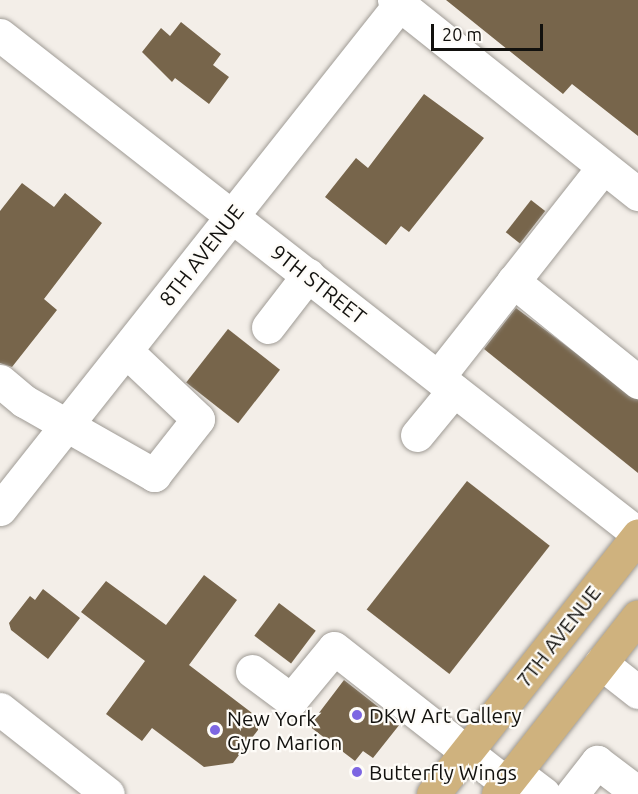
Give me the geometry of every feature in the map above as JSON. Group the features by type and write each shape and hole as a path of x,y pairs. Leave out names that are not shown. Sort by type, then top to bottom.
{"main road":[{"name":"7TH AVENUE","path":"433,794 638,535"},
{"path":"506,783 638,616"}],"street":[{"path":"398,1 638,194"},
{"name":"8TH AVENUE","path":"0,509 232,216 398,1"},
{"name":"9TH STREET","path":"0,35 638,535"},
{"path":"417,435 446,383 513,281 603,167"},
{"path":"268,327 308,275"},
{"path":"513,281 638,382"},
{"path":"0,381 154,475 198,419 126,351"},
{"path":"252,671 291,700 334,648 506,783 544,794"},
{"path":"601,663 638,692"},
{"path":"0,709 108,794"},
{"path":"572,794 597,762 638,793"}],"building":[{"path":"446,0 638,0 638,136 572,84 563,94"},
{"path":"181,22 221,54 213,65 229,77 209,104 175,78 172,82 142,52 161,28 170,36"},
{"path":"424,94 484,138 409,232 401,226 386,245 325,197 356,158 368,168"},
{"path":"22,183 54,207 65,193 102,223 44,299 57,310 12,367 0,363 0,211"},
{"path":"531,200 545,211 520,243 506,232"},
{"path":"516,308 638,400 638,473 484,349"},
{"path":"228,329 280,370 238,423 186,383"},
{"path":"467,481 550,546 449,674 367,609"},
{"path":"204,575 237,600 189,665 264,722 233,763 204,767 152,728 142,741 106,714 145,661 81,612 106,581 166,625"},
{"path":"43,589 80,618 48,659 11,630 9,623 30,596 35,600"},
{"path":"279,603 316,631 291,663 254,636"},
{"name":"DKW Art Gallery","path":"344,680 400,724 373,758 363,751 355,761 309,726"}],"place":[{"name":"DKW Art Gallery","path":"357,715"},
{"name":"New York Gyro Marion","path":"215,730"},
{"name":"Butterfly Wings","path":"357,772"}]}
